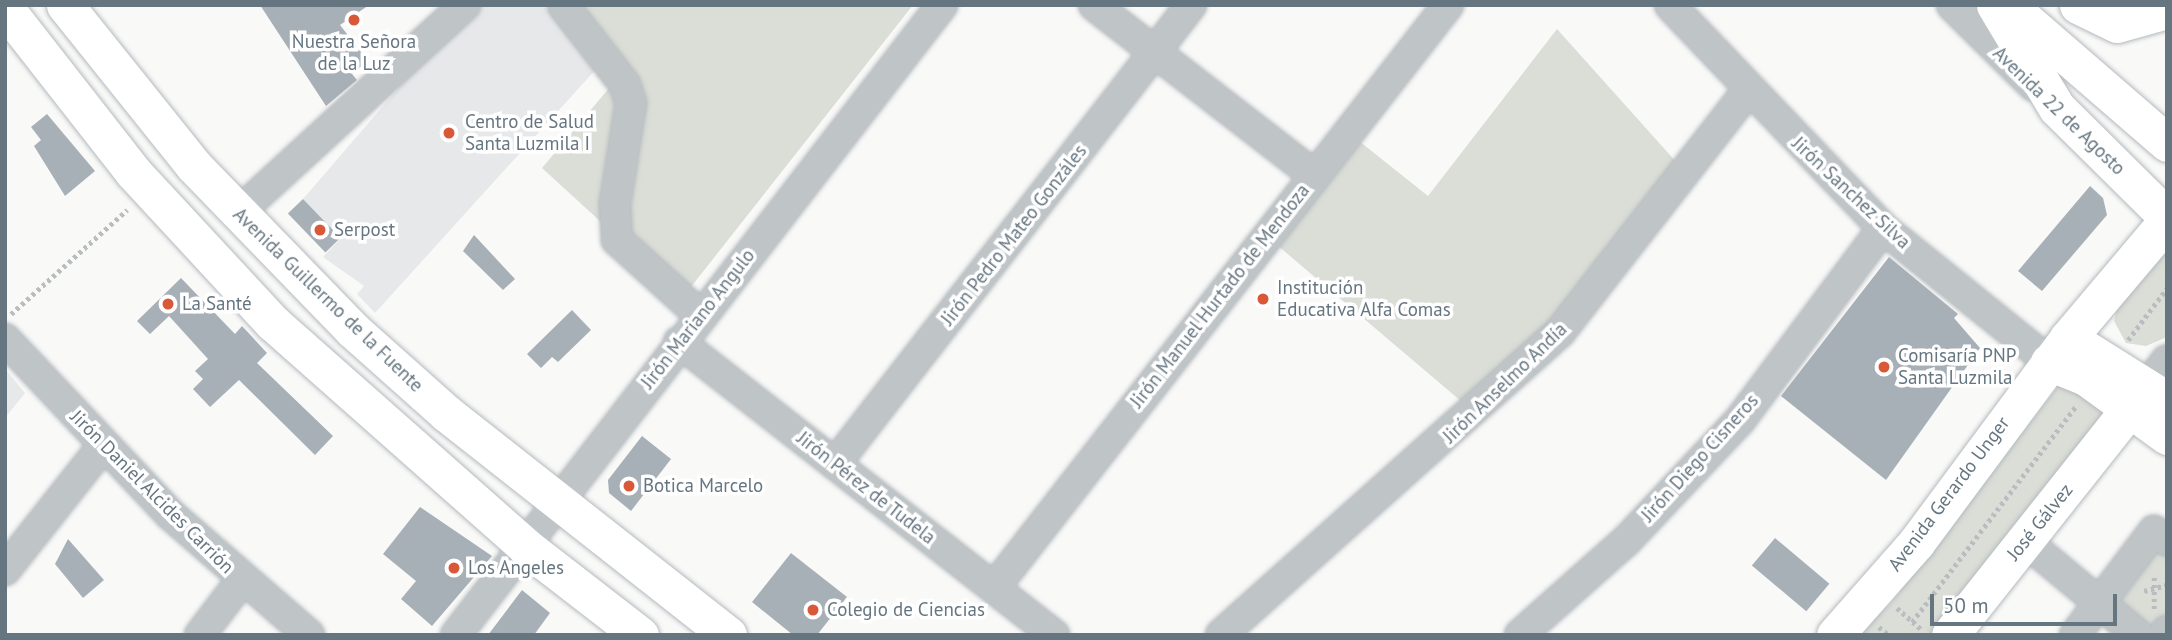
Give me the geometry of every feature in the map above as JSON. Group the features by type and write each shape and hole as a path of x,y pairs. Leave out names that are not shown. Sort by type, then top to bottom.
{"main road":[{"name":"Avenida Guillermo de la Fuente","path":"65,5 238,214 353,330 559,504 728,635"},
{"path":"1995,5 2057,108"},
{"path":"2009,5 2167,143"},
{"path":"2078,5 2117,24 2167,10"},
{"path":"5,8 149,190 273,323 526,547 640,635"},
{"name":"Avenida 22 de Agosto","path":"2057,108 2167,219"},
{"name":"Avenida Gerardo Unger","path":"1835,635 1916,543 2058,350 2167,219"},
{"path":"2058,350 2103,372 2153,388 2167,436"},
{"name":"José Gálvez","path":"1950,635 2153,388"}],"street":[{"path":"238,214 465,5"},
{"path":"564,5 625,85 631,103 615,204 617,240 700,315"},
{"name":"Jirón Mariano Angulo","path":"456,635 559,504 679,342 942,5"},
{"path":"1094,5 1315,176"},
{"name":"Jirón Pedro Mateo Gonzáles","path":"835,464 1191,5"},
{"name":"Jirón Manuel Hurtado de Mendoza","path":"993,587 1448,5"},
{"name":"Jirón Sanchez Silva","path":"1670,5 1747,92 1883,228 2058,350"},
{"name":"Avenida 22 de Agosto","path":"1952,5 2057,108"},
{"name":"Jirón Anselmo Andía","path":"1221,635 1560,332 1747,92"},
{"name":"Jirón Diego Cisneros","path":"1521,635 1626,541 1740,420 1883,228"},
{"name":"Jirón Daniel Alcides Carrión","path":"5,339 103,446 242,580 309,635"},
{"name":"Jirón Pérez de Tudela","path":"679,342 1054,635"},
{"path":"5,570 103,446"},
{"path":"2075,635 2099,603 2160,535"},
{"path":"2025,541 2099,603 2156,631"},
{"path":"200,635 242,580"}],"path":[{"path":"5,319 149,190"},
{"path":"1912,622 2167,288"},
{"path":"2156,631 2160,535"},
{"path":"1889,635 1879,626 1896,608 1928,635"}],"shaded area":[{"name":"Centro de Salud Santa Luzmila I","path":"470,5 543,5 598,67 375,313 357,294 364,286 323,257 341,238 303,199"},
{"path":"568,5 913,5 683,297 542,168 626,68"},
{"path":"1557,29 1678,164 1554,326 1468,407 1277,245 1359,141 1428,196"},
{"path":"2167,239 2167,337 2146,346 2126,343 2114,321 2119,299"},
{"path":"5,369 25,393 5,418"},
{"path":"2062,381 2094,382 2104,416 1938,635 1858,635 1890,604"},
{"path":"2167,540 2167,621 2157,635 2105,597"}],"building":[{"path":"260,5 369,5 340,25 368,61 352,74 357,80 326,106"},
{"path":"47,114 95,171 65,196 34,146 41,140 31,127"},
{"path":"2090,186 2103,198 2107,215 2042,291 2018,271"},
{"path":"303,199 341,238 325,252 288,214"},
{"path":"474,235 515,279 503,290 463,251"},
{"name":"Comisaría PNP Santa Luzmila","path":"1889,257 1958,314 1954,318 1980,348 1886,480 1781,396"},
{"path":"181,278 235,334 242,326 267,353 257,363 333,436 315,455 239,380 210,407 193,389 203,379 195,371 208,359 169,316 150,334 137,321"},
{"path":"572,310 591,330 558,362 552,357 541,368 527,354"},
{"path":"642,436 671,459 631,511 609,493 608,480"},
{"path":"420,507 492,556 432,626 401,599 416,581 383,554"},
{"path":"1775,538 1829,584 1806,611 1752,566"},
{"path":"68,539 104,580 83,598 55,564"},
{"path":"791,553 847,597 817,635 793,635 752,602"},
{"path":"522,590 550,613 534,635 488,635"}],"place":[{"name":"Nuestra Señora de la Luz","path":"354,20"},
{"name":"Centro de Salud Santa Luzmila I","path":"449,133"},
{"name":"Serpost","path":"320,230"},
{"name":"Institución Educativa Alfa Comas","path":"1263,299"},
{"name":"La Santé","path":"168,304"},
{"name":"Comisaría PNP Santa Luzmila","path":"1884,367"},
{"name":"Botica Marcelo","path":"629,486"},
{"name":"Los Angeles","path":"454,568"},
{"name":"Colegio de Ciencias","path":"813,610"}]}
